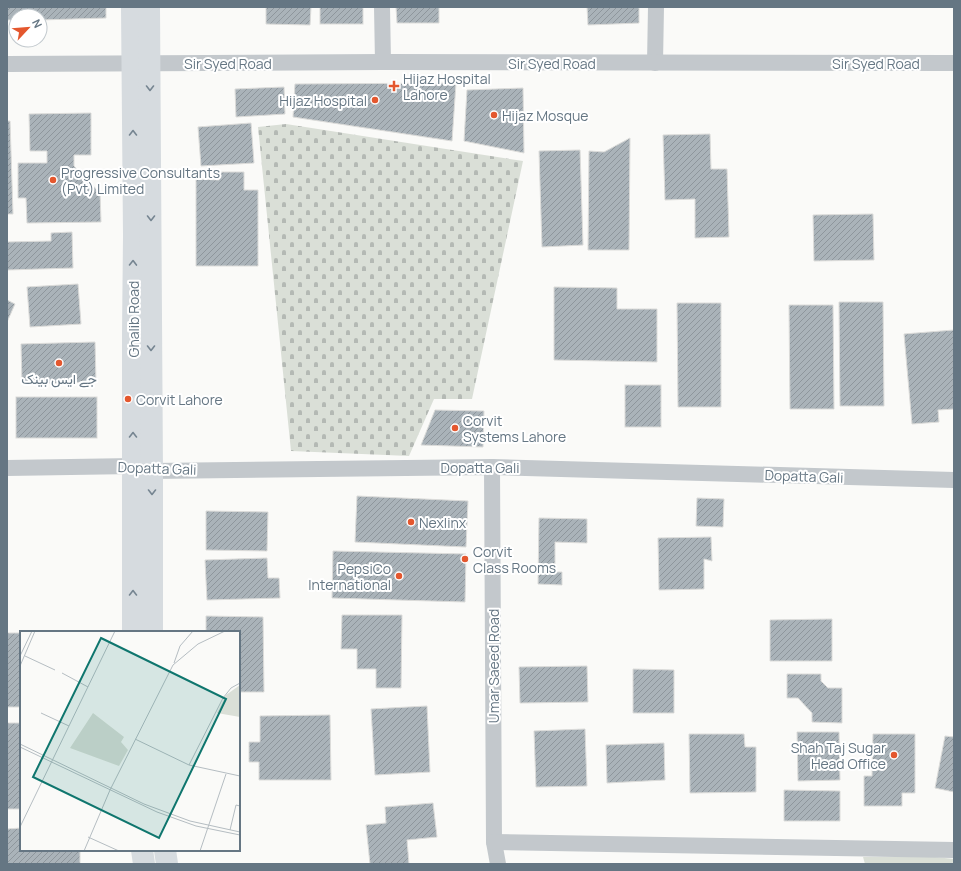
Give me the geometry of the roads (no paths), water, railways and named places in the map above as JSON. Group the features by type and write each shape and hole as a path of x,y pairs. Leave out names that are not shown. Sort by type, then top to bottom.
{"street":[{"name":"Ghalib Road","path":"132,7 141,63"},
{"name":"Ghalib Road","path":"149,7 141,63 143,468 152,631"},
{"path":"382,7 383,62"},
{"path":"655,63 656,7"},
{"name":"Sir Syed Road","path":"7,64 383,62 954,63"},
{"name":"Dopatta Gali","path":"7,468 492,467 954,480"},
{"name":"Umar Saeed Road","path":"492,467 494,842 498,864"},
{"name":"Ghalib Road","path":"133,631 143,468"},
{"path":"494,842 954,850"},
{"path":"142,851 144,864"},
{"path":"165,851 166,864"}],"place":[{"name":"Hijaz Hospital Lahore","path":"394,86"},
{"name":"Hijaz Hospital","path":"375,100"},
{"name":"Hijaz Mosque","path":"494,115"},
{"name":"Progressive Consultants (Pvt) Limited","path":"53,180"},
{"name":"جے ایس بینک","path":"59,363"},
{"name":"Corvit Lahore","path":"128,399"},
{"name":"Corvit Systems Lahore","path":"455,428"},
{"name":"Nexlinx","path":"411,522"},
{"name":"Corvit Class Rooms","path":"465,559"},
{"name":"PepsiCo International","path":"399,576"},
{"name":"Shah Taj Sugar Head Office","path":"894,755"}]}
